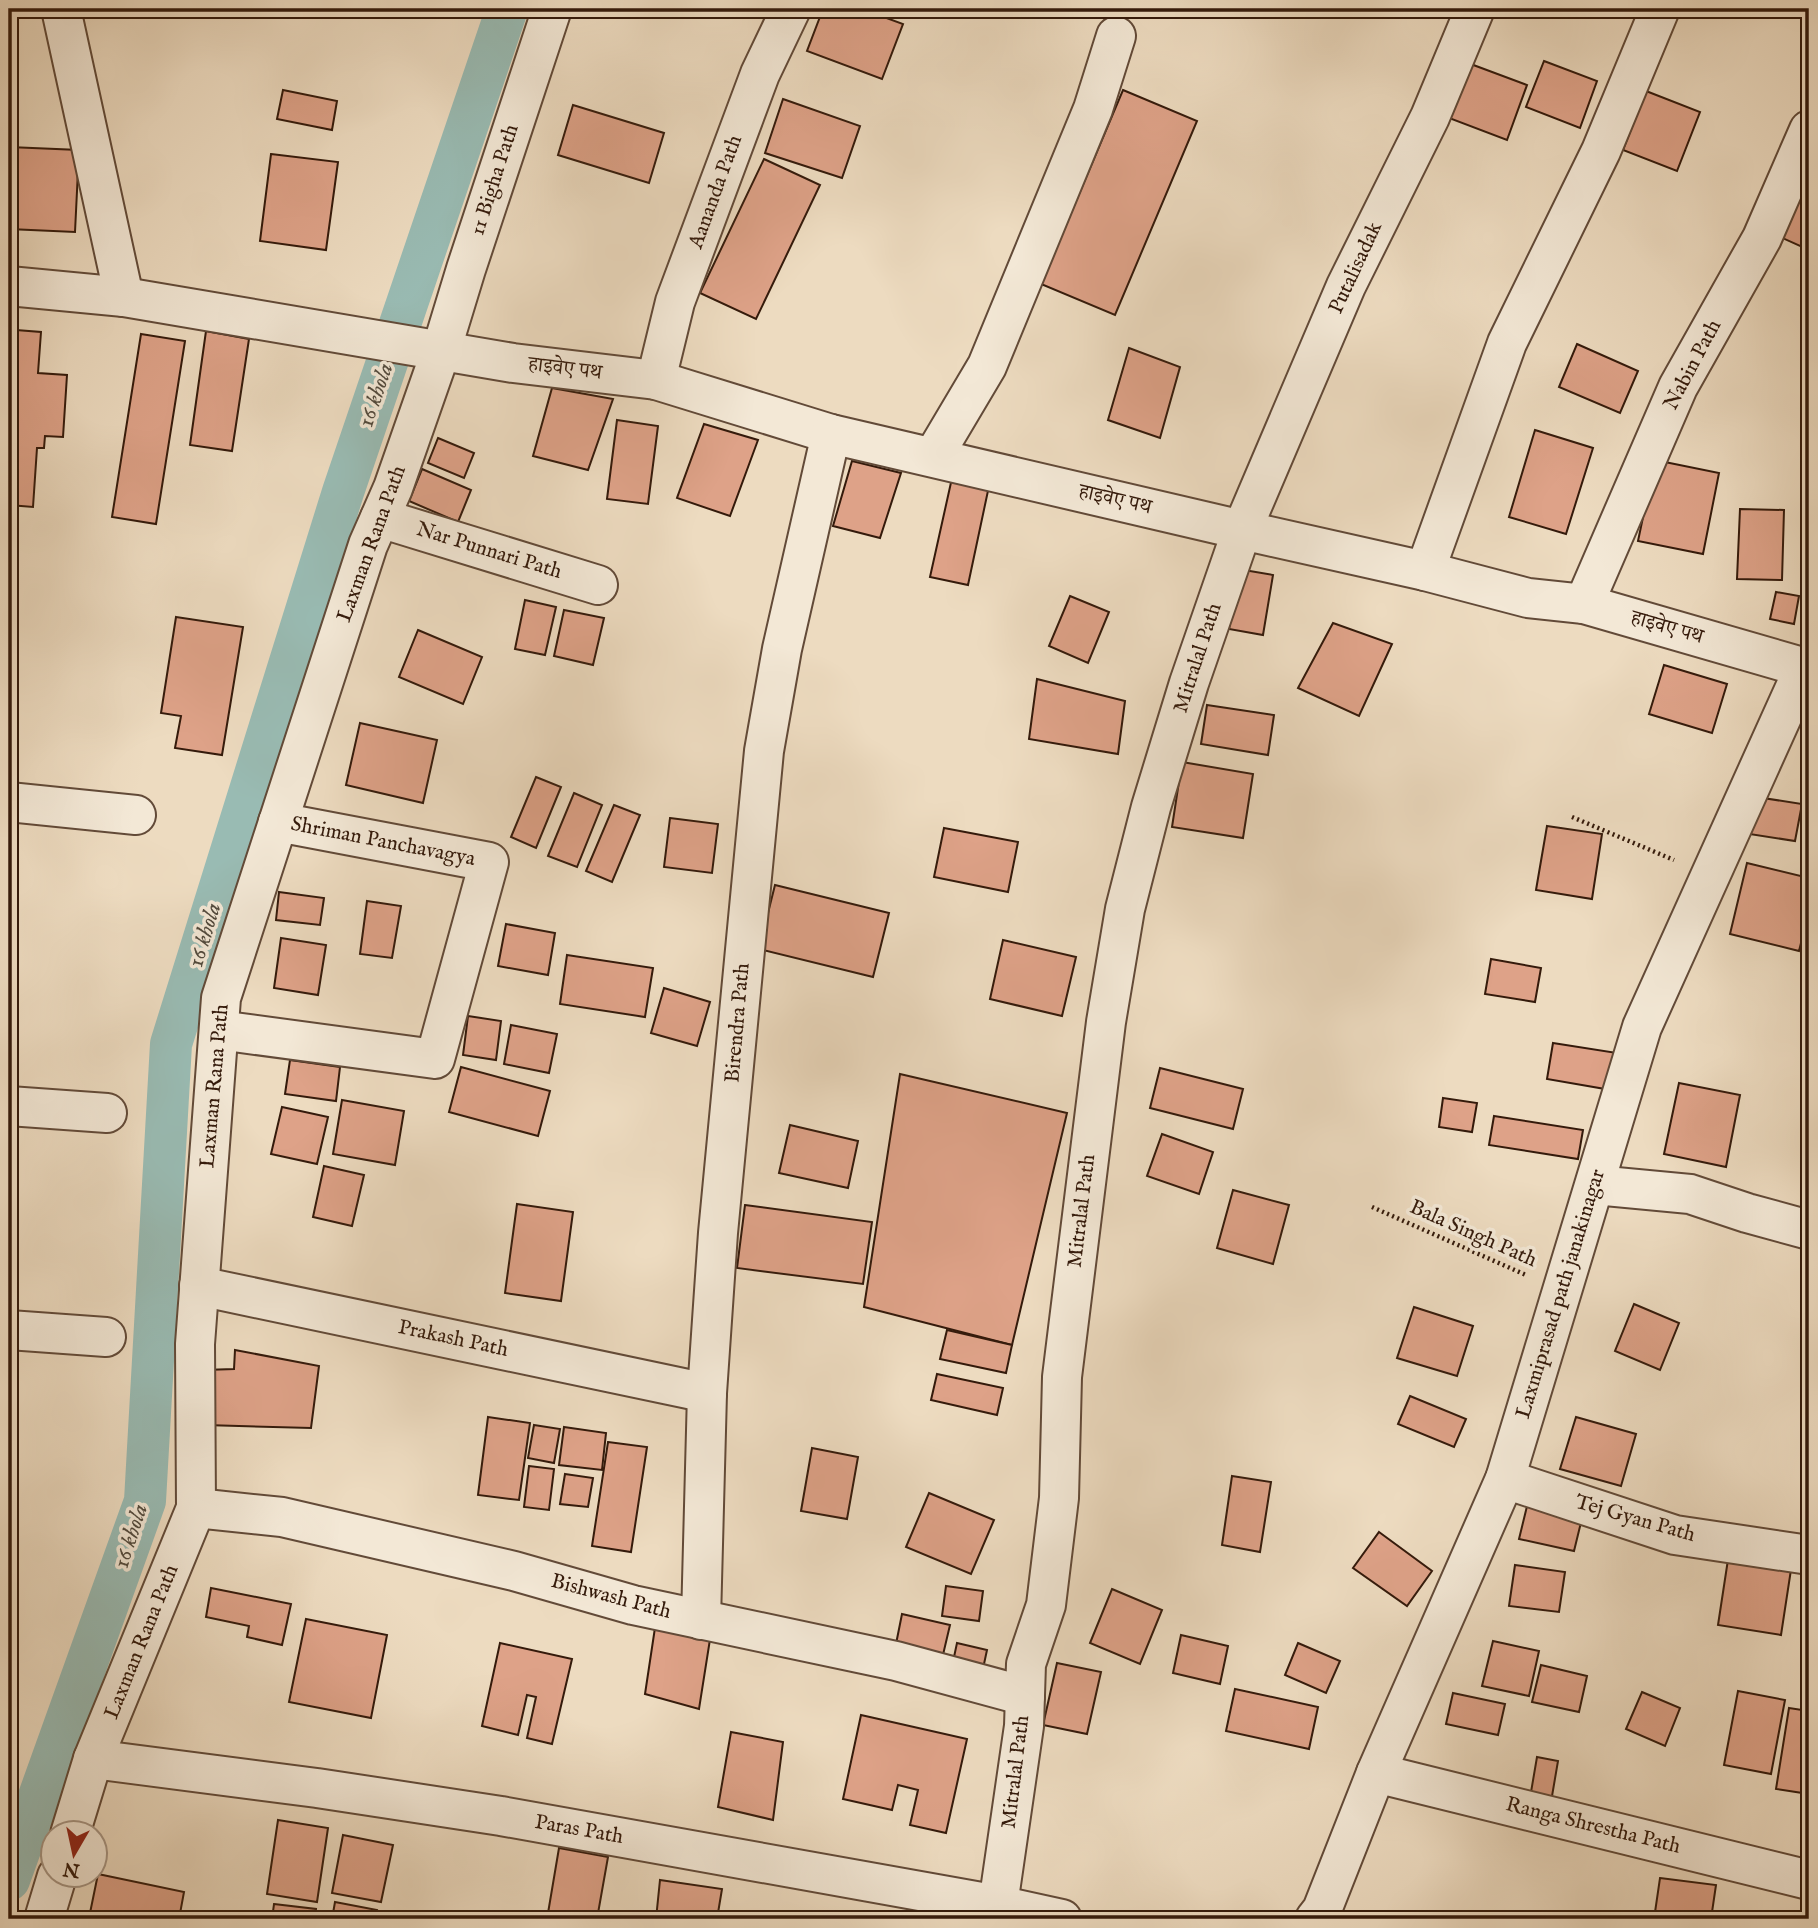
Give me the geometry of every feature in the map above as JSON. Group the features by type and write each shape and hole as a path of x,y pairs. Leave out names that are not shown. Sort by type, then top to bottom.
{"street":[{"path":"61,9 124,297"},
{"name":"11 Bigha Path","path":"430,349 466,269 552,9"},
{"name":"Aananda Path","path":"656,380 675,302 760,74 791,9"},
{"name":"Putalisadak","path":"1242,530 1346,286 1430,117 1475,9"},
{"path":"1425,571 1507,343 1601,151 1660,9"},
{"path":"933,457 987,366 1093,109 1116,36"},
{"name":"Nabin Path","path":"1584,604 1678,387 1762,238 1809,130"},
{"name":"हाइवेए पथ","path":"9,286 124,297 513,363 656,380 831,434 1425,571 1528,598 1584,604 1807,668"},
{"name":"Laxman Rana Path","path":"74,1820 93,1759 196,1507 195,1344 221,998 368,545 393,488 430,349"},
{"name":"Birendra Path","path":"701,1620 707,1393 719,1219 764,751 782,649 831,434"},
{"name":"Nar Punnari Path","path":"380,518 598,585"},
{"name":"Mitralal Path","path":"998,1905 1024,1726 1026,1664 1046,1605 1059,1498 1062,1377 1106,1022 1125,909 1151,807 1189,682 1242,530"},
{"name":"Laxmiprasad path janakinagar","path":"1315,1919 1322,1910 1376,1773 1505,1479 1642,1027 1807,668"},
{"path":"9,802 136,815"},
{"name":"Shriman Panchavagya","path":"219,1030 435,1059 489,862 278,822"},
{"path":"9,1106 107,1113"},
{"path":"1595,1185 1690,1194 1809,1230"},
{"name":"Prakash Path","path":"199,1286 707,1393"},
{"path":"9,1330 106,1337"},
{"name":"Tej Gyan Path","path":"1505,1479 1675,1535 1809,1555"},
{"name":"Bishwash Path","path":"196,1507 282,1517 514,1571 633,1605 896,1661 1025,1696"},
{"name":"Paras Path","path":"93,1759 317,1788 501,1816 998,1905 1062,1919"},
{"name":"Ranga Shrestha Path","path":"1376,1773 1809,1880"},
{"path":"44,1919 53,1890"}],"path":[{"path":"1572,817 1710,875"},
{"name":"Bala Singh Path","path":"1372,1207 1562,1291"}],"building":[{"path":"823,9 862,9 903,24 882,79 807,51"},
{"path":"1544,61 1597,81 1580,128 1526,107"},
{"path":"1468,63 1527,85 1507,140 1449,118"},
{"path":"283,90 337,101 332,130 277,119"},
{"path":"1123,90 1197,121 1115,315 1041,284"},
{"path":"1646,91 1700,112 1677,171 1623,150"},
{"path":"783,99 860,126 842,178 765,153"},
{"path":"573,105 664,133 649,183 558,155"},
{"path":"9,147 79,150 75,232 9,229"},
{"path":"271,154 338,162 326,250 260,241"},
{"path":"764,159 820,185 756,319 700,293"},
{"path":"1790,180 1809,188 1809,250 1767,231"},
{"path":"16,330 41,332 38,373 67,375 63,437 45,436 44,448 37,448 33,507 9,505 9,434"},
{"path":"206,331 249,339 232,451 190,445"},
{"path":"141,334 185,341 156,524 112,517"},
{"path":"1577,344 1638,371 1620,413 1559,387"},
{"path":"1129,348 1180,367 1160,438 1108,420"},
{"path":"552,388 613,399 588,470 533,456"},
{"path":"617,420 658,426 648,504 607,499"},
{"path":"704,424 758,440 730,516 677,498"},
{"path":"1535,430 1593,448 1566,534 1509,517"},
{"path":"438,438 474,453 464,478 428,463"},
{"path":"1655,460 1719,473 1703,554 1638,541"},
{"path":"852,461 901,473 880,538 833,526"},
{"path":"422,469 471,490 458,522 409,501"},
{"path":"952,478 989,486 968,585 930,577"},
{"path":"1740,509 1784,510 1782,580 1737,579"},
{"path":"1238,569 1273,575 1263,635 1229,629"},
{"path":"1776,592 1799,596 1794,624 1770,619"},
{"path":"1070,596 1109,612 1088,663 1049,646"},
{"path":"525,600 556,607 545,655 515,649"},
{"path":"564,610 604,618 593,665 554,656"},
{"path":"176,617 243,627 222,755 175,748 181,716 161,713"},
{"path":"1333,623 1392,644 1359,716 1298,688"},
{"path":"418,630 482,657 463,704 399,677"},
{"path":"1664,665 1727,684 1712,733 1649,714"},
{"path":"1037,679 1125,701 1118,754 1029,739"},
{"path":"1207,705 1274,715 1268,755 1201,744"},
{"path":"360,723 437,740 423,803 346,785"},
{"path":"1182,762 1253,774 1243,838 1172,827"},
{"path":"536,777 561,787 536,848 511,837"},
{"path":"574,793 602,805 577,867 548,856"},
{"path":"1750,796 1802,804 1795,841 1743,833"},
{"path":"614,805 640,815 612,882 586,871"},
{"path":"670,818 718,824 712,873 664,867"},
{"path":"1547,826 1602,834 1592,899 1536,890"},
{"path":"944,828 1018,842 1008,892 934,877"},
{"path":"1747,863 1809,878 1809,911 1799,951 1730,934"},
{"path":"775,885 889,913 873,977 759,949"},
{"path":"279,892 324,898 320,925 276,920"},
{"path":"367,901 401,906 392,958 360,954"},
{"path":"506,924 555,933 548,975 498,966"},
{"path":"281,938 326,945 318,995 274,988"},
{"path":"1003,940 1076,957 1062,1016 990,999"},
{"path":"567,955 653,968 645,1017 560,1004"},
{"path":"1491,959 1541,968 1535,1002 1485,994"},
{"path":"664,988 710,1002 697,1046 651,1033"},
{"path":"468,1016 501,1021 496,1060 463,1055"},
{"path":"511,1025 557,1034 549,1073 504,1064"},
{"path":"1553,1043 1617,1053 1611,1090 1547,1079"},
{"path":"290,1060 340,1067 336,1101 285,1094"},
{"path":"461,1067 550,1091 538,1136 449,1112"},
{"path":"1160,1068 1243,1089 1233,1129 1150,1108"},
{"path":"900,1074 1067,1113 1012,1345 864,1307"},
{"path":"1679,1083 1740,1095 1726,1167 1664,1154"},
{"path":"1443,1098 1477,1103 1472,1132 1439,1127"},
{"path":"342,1100 404,1111 395,1165 333,1154"},
{"path":"282,1107 328,1117 317,1164 271,1154"},
{"path":"1494,1116 1583,1130 1578,1159 1489,1145"},
{"path":"790,1125 858,1141 848,1188 779,1173"},
{"path":"1162,1134 1213,1152 1199,1194 1147,1176"},
{"path":"324,1166 364,1175 352,1226 313,1217"},
{"path":"1233,1190 1289,1205 1273,1264 1217,1248"},
{"path":"517,1204 573,1212 561,1301 505,1293"},
{"path":"745,1205 872,1222 863,1284 737,1268"},
{"path":"1634,1304 1679,1323 1660,1370 1615,1351"},
{"path":"1414,1307 1473,1326 1457,1376 1397,1358"},
{"path":"947,1330 1012,1345 1006,1373 940,1359"},
{"path":"235,1350 319,1366 311,1428 205,1425 204,1370 234,1369"},
{"path":"937,1374 1003,1388 997,1415 931,1400"},
{"path":"1410,1396 1466,1419 1454,1447 1398,1424"},
{"path":"488,1417 530,1423 519,1500 478,1495"},
{"path":"1576,1417 1636,1434 1621,1486 1560,1469"},
{"path":"534,1425 560,1429 554,1463 528,1458"},
{"path":"564,1427 606,1433 602,1470 559,1465"},
{"path":"608,1442 647,1447 631,1552 592,1546"},
{"path":"812,1448 858,1457 847,1519 801,1511"},
{"path":"529,1466 554,1469 549,1510 524,1507"},
{"path":"565,1474 593,1478 588,1507 560,1504"},
{"path":"1232,1476 1271,1482 1260,1552 1222,1545"},
{"path":"929,1493 994,1520 971,1574 906,1547"},
{"path":"1529,1498 1584,1510 1574,1551 1519,1539"},
{"path":"1379,1532 1432,1571 1407,1606 1353,1568"},
{"path":"1729,1553 1792,1563 1781,1635 1718,1625"},
{"path":"1515,1565 1565,1572 1559,1612 1509,1606"},
{"path":"946,1586 983,1591 979,1621 942,1616"},
{"path":"211,1588 291,1604 282,1645 247,1637 249,1626 206,1617"},
{"path":"1112,1589 1162,1610 1140,1664 1090,1643"},
{"path":"902,1614 950,1625 942,1659 895,1649"},
{"path":"306,1619 387,1635 371,1718 289,1702"},
{"path":"656,1621 711,1633 699,1709 645,1694"},
{"path":"1181,1635 1228,1646 1220,1684 1173,1673"},
{"path":"1493,1641 1539,1651 1529,1696 1482,1686"},
{"path":"500,1643 572,1659 552,1744 527,1738 536,1697 527,1695 518,1735 482,1726"},
{"path":"957,1643 987,1650 981,1678 951,1671"},
{"path":"1298,1643 1340,1661 1326,1693 1285,1675"},
{"path":"1057,1663 1101,1672 1087,1734 1043,1725"},
{"path":"1541,1665 1587,1676 1579,1712 1532,1702"},
{"path":"1235,1689 1318,1707 1309,1749 1226,1731"},
{"path":"1738,1691 1785,1700 1771,1774 1724,1765"},
{"path":"1642,1692 1680,1708 1665,1746 1626,1729"},
{"path":"1453,1693 1505,1704 1498,1735 1446,1724"},
{"path":"1789,1708 1809,1711 1809,1794 1776,1789"},
{"path":"861,1715 967,1739 946,1833 910,1825 918,1790 898,1785 892,1810 843,1799"},
{"path":"731,1732 783,1742 773,1820 718,1807"},
{"path":"1537,1757 1558,1761 1551,1802 1530,1798"},
{"path":"278,1820 328,1828 317,1902 267,1894"},
{"path":"343,1835 393,1845 381,1902 332,1893"},
{"path":"559,1848 608,1857 597,1919 547,1919"},
{"path":"108,1876 184,1892 179,1919 120,1919 90,1913 95,1890 108,1890"},
{"path":"1660,1878 1716,1885 1711,1919 1654,1919"},
{"path":"660,1880 722,1889 717,1919 656,1919"},
{"path":"335,1902 377,1910 375,1919 332,1919"},
{"path":"274,1904 316,1909 315,1919 272,1919"}],"waterway":[{"name":"16 khola","path":"9,1880 145,1501 171,1044 343,492 507,9"}]}
